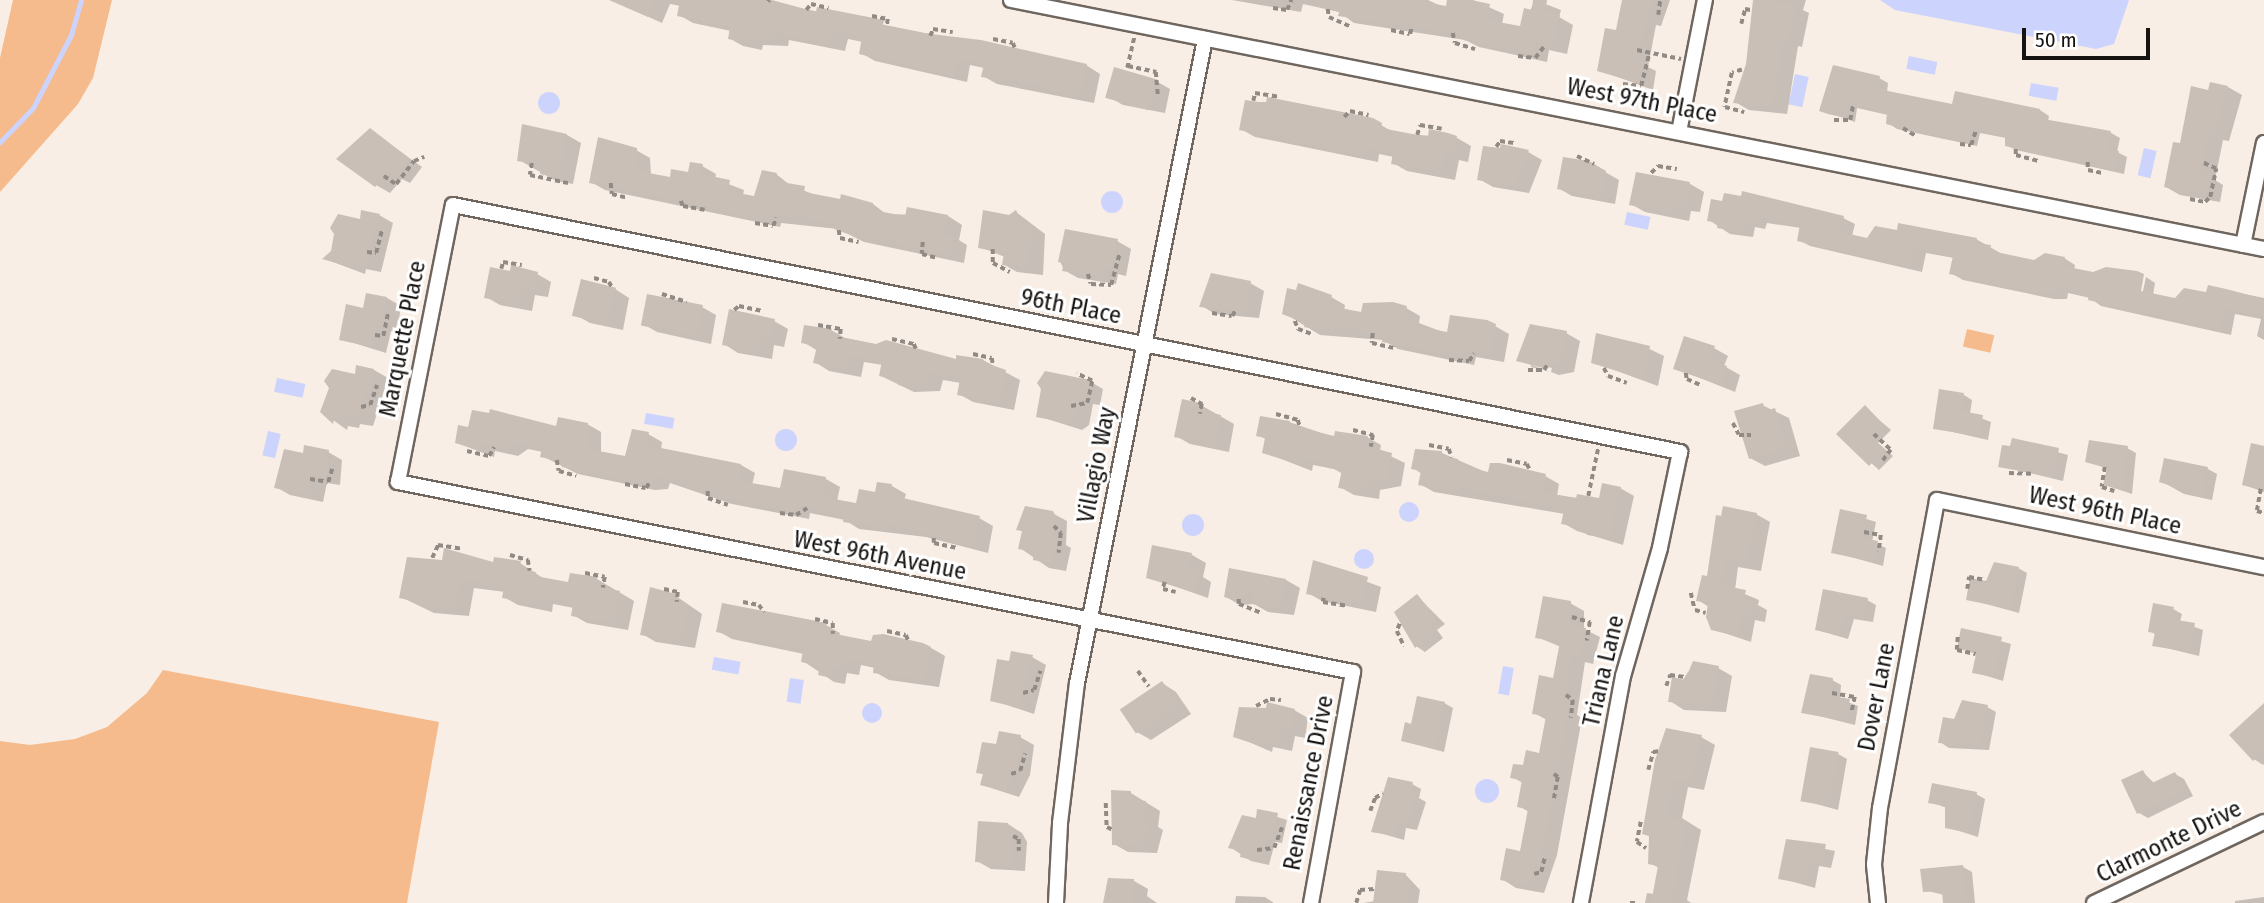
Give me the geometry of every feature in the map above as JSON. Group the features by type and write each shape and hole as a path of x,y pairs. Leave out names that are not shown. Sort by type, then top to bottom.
{"street":[{"name":"West 97th Place","path":"1011,0 2264,249"},
{"path":"1679,132 1705,0"},
{"name":"Villagio Way","path":"1056,903 1070,732 1205,39"},
{"path":"2243,244 2264,143"},
{"name":"96th Place","path":"453,205 1680,452"},
{"name":"Marquette Place","path":"398,482 453,205"},
{"name":"Triana Lane","path":"1581,903 1625,668 1660,548 1680,452"},
{"name":"West 96th Avenue","path":"398,482 1353,672"},
{"name":"West 96th Place","path":"1937,500 2264,567"},
{"name":"Dover Lane","path":"1878,903 1874,864 1880,808 1937,500"},
{"name":"Renaissance Drive","path":"1311,903 1353,672"},
{"name":"Clarmonte Drive","path":"2094,903 2264,822"}],"path":[{"path":"1273,8 1287,10 1291,0"},
{"path":"1658,15 1660,0"},
{"path":"806,10 811,4 829,8"},
{"path":"1328,9 1329,17 1350,27"},
{"path":"1741,24 1745,9 1751,10"},
{"path":"872,16 888,19 887,26"},
{"path":"1136,25 1127,67 1156,72 1158,95"},
{"path":"930,36 933,29 953,32"},
{"path":"1391,30 1410,34 1411,29"},
{"path":"1454,33 1455,43 1475,49"},
{"path":"993,39 1013,43 1015,48"},
{"path":"1518,56 1535,58 1545,45"},
{"path":"1636,50 1693,61"},
{"path":"1623,84 1641,86 1649,53"},
{"path":"1742,69 1732,73 1725,107 1744,112"},
{"path":"1253,101 1255,93 1279,97"},
{"path":"1834,120 1850,120 1853,105"},
{"path":"1345,117 1347,111 1369,115"},
{"path":"1417,135 1420,125 1442,129"},
{"path":"1903,128 1916,136"},
{"path":"1960,144 1973,144 1976,130"},
{"path":"1496,147 1500,141 1514,144"},
{"path":"2016,149 2016,155 2039,161"},
{"path":"1577,156 1594,164"},
{"path":"384,176 396,184 414,161 424,157"},
{"path":"2088,162 2088,170 2102,173"},
{"path":"532,163 530,175 568,183"},
{"path":"2190,199 2205,202 2210,197 2216,169 2203,163"},
{"path":"1651,173 1658,166 1677,169"},
{"path":"611,183 612,194 628,198"},
{"path":"681,201 683,206 705,210"},
{"path":"755,223 773,226 776,218"},
{"path":"367,252 376,253 382,229"},
{"path":"839,230 840,237 859,242"},
{"path":"923,242 922,254 937,258"},
{"path":"993,249 993,262 1010,272"},
{"path":"1088,274 1091,284 1109,286 1119,255"},
{"path":"500,269 503,262 522,265"},
{"path":"594,278 609,282 612,287"},
{"path":"662,294 687,302"},
{"path":"734,310 740,306 762,311"},
{"path":"1212,313 1232,316 1236,309"},
{"path":"375,335 383,336 388,312"},
{"path":"1295,321 1298,329 1312,334"},
{"path":"818,324 841,329 840,339"},
{"path":"1373,333 1372,343 1394,348"},
{"path":"891,338 914,344 917,351"},
{"path":"1449,360 1469,361 1474,353"},
{"path":"973,354 992,358 993,364"},
{"path":"1528,370 1544,370 1546,365"},
{"path":"1604,368 1608,376 1627,383"},
{"path":"1686,373 1687,379 1703,386"},
{"path":"1071,406 1085,406 1092,381 1077,374"},
{"path":"361,407 370,405 377,385"},
{"path":"1191,398 1202,404 1200,414"},
{"path":"1276,414 1298,420 1300,428"},
{"path":"1733,423 1739,435 1751,435"},
{"path":"1353,430 1373,435 1371,447"},
{"path":"1874,434 1891,450 1882,462"},
{"path":"1588,496 1601,436"},
{"path":"1429,445 1449,449 1452,458"},
{"path":"467,451 489,456 494,447"},
{"path":"557,460 559,471 576,476"},
{"path":"1507,460 1527,464 1530,470"},
{"path":"310,479 328,482 333,466"},
{"path":"2105,467 2102,486 2114,491"},
{"path":"2009,474 2031,477 2033,474"},
{"path":"625,484 646,488 650,481"},
{"path":"2261,489 2257,512 2264,513"},
{"path":"708,491 708,498 728,505"},
{"path":"780,513 796,515 807,508"},
{"path":"1054,526 1061,533 1059,552"},
{"path":"1864,532 1881,536 1880,552"},
{"path":"934,538 934,543 958,548"},
{"path":"432,558 438,545 462,549"},
{"path":"510,555 528,561 530,571"},
{"path":"586,573 605,577 603,588"},
{"path":"1967,589 1969,577 1986,580"},
{"path":"1165,582 1163,589 1177,592"},
{"path":"664,589 678,592 677,602"},
{"path":"1692,593 1693,607 1706,613"},
{"path":"1324,597 1323,602 1347,606"},
{"path":"1239,599 1240,604 1261,613"},
{"path":"743,602 759,605 764,611"},
{"path":"1572,617 1590,622 1587,641"},
{"path":"815,619 833,623 833,634"},
{"path":"1400,624 1397,631 1404,646"},
{"path":"887,631 906,635 909,642"},
{"path":"1958,637 1957,650 1976,654"},
{"path":"1023,694 1034,690 1040,671"},
{"path":"1138,671 1149,687"},
{"path":"1667,687 1670,675 1685,677"},
{"path":"1832,693 1855,697 1852,711"},
{"path":"1566,695 1573,700 1572,718"},
{"path":"1256,706 1270,699 1281,701"},
{"path":"1648,770 1653,752 1660,751"},
{"path":"1011,774 1020,771 1025,754"},
{"path":"1554,774 1558,777 1555,799"},
{"path":"1370,811 1375,797 1383,793"},
{"path":"1106,803 1107,827 1113,830"},
{"path":"1641,822 1637,842 1646,848"},
{"path":"1256,850 1274,848 1282,827"},
{"path":"1013,836 1019,839 1019,851"},
{"path":"1534,874 1541,872 1545,856"},
{"path":"1356,903 1360,890 1374,889"},
{"path":"1630,903 1636,903"}],"shaded area":[{"path":"13,0 112,0 93,78 78,104 0,192 0,58"},
{"path":"1967,329 1994,335 1990,353 1963,347"},
{"path":"163,670 439,722 407,903 0,903 0,741 30,745 75,739 107,727 147,693"}],"water":[{"path":"1880,0 2129,0 2114,44 2096,49 1895,10"},
{"path":"1909,56 1937,62 1935,75 1906,69"},
{"path":"1795,74 1809,77 1802,107 1789,104"},
{"path":"2031,83 2059,88 2056,101 2029,96"},
{"path":"549,92 559,99 560,103 553,113 549,114 539,107 538,103 545,93"},
{"path":"2144,148 2157,151 2150,178 2138,175"},
{"path":"1112,191 1120,194 1123,202 1120,210 1112,213 1104,210 1101,202 1104,194"},
{"path":"1627,212 1650,217 1648,230 1624,225"},
{"path":"277,378 305,384 302,398 274,392"},
{"path":"646,413 675,418 673,429 644,424"},
{"path":"786,429 794,432 797,440 794,448 786,451 778,448 775,440 778,432"},
{"path":"268,431 281,434 275,458 262,455"},
{"path":"1409,502 1416,505 1419,512 1416,519 1409,522 1402,519 1399,512 1402,505"},
{"path":"1193,514 1201,517 1204,525 1201,533 1193,536 1185,533 1182,525 1185,517"},
{"path":"1360,549 1368,549 1374,559 1368,569 1360,569 1354,563 1354,555"},
{"path":"714,657 741,662 738,674 712,670"},
{"path":"1503,666 1514,668 1509,695 1498,694"},
{"path":"790,678 804,680 801,704 787,702"},
{"path":"868,703 876,703 882,713 876,723 868,723 862,717 862,709"},
{"path":"1487,779 1495,783 1499,791 1495,799 1487,803 1479,799 1475,791 1479,783"}],"building":[{"path":"609,0 655,0 648,17"},
{"path":"680,0 772,0 816,12 817,7 884,20 883,25 906,31 981,40 1087,64 1080,96 1045,90 1046,86 981,77 984,64 956,59 953,76 859,54 862,37 834,32 831,45 775,33 774,39 750,38 749,43 728,39 730,27 677,16"},
{"path":"1314,0 1413,0 1446,6 1447,0 1471,0 1490,4 1487,20 1520,26 1524,8 1532,10 1533,0 1547,0 1545,12 1560,15 1553,47 1536,43 1533,55 1463,40 1464,35 1338,16 1339,12 1313,5"},
{"path":"1622,0 1653,0 1636,60 1644,62 1641,84 1597,71 1605,28 1616,30"},
{"path":"1753,0 1796,3 1789,40 1784,39 1773,107 1733,103 1746,64"},
{"path":"1833,65 1880,76 1878,89 1952,104 1955,91 2040,109 2038,118 2111,131 2108,148 2119,151 2115,170 2005,146 2005,136 1971,129 1968,142 1901,128 1886,124 1887,112 1849,104 1846,118 1819,111"},
{"path":"1114,67 1157,79 1148,110 1105,98"},
{"path":"2210,82 2228,86 2215,135 2209,133 2201,174 2210,175 2206,196 2164,187 2173,142 2180,143 2191,86 2208,90"},
{"path":"1267,97 1373,118 1382,123 1381,128 1428,137 1429,129 1448,133 1457,136 1454,155 1445,153 1441,173 1391,164 1393,153 1366,147 1364,156 1239,130 1245,100 1266,103"},
{"path":"522,124 567,134 559,178 540,174 542,165 517,161"},
{"path":"370,128 409,158 395,177 388,172 375,187 336,159"},
{"path":"598,137 637,148 638,171 670,177 671,169 688,172 690,162 703,164 701,174 730,180 728,191 754,196 762,170 777,173 775,181 805,186 804,192 840,199 841,194 873,203 872,210 905,216 907,207 948,215 945,234 954,236 950,256 848,234 834,229 835,224 799,217 767,216 766,220 589,183"},
{"path":"1501,144 1529,150 1515,186 1477,180 1483,146 1500,148"},
{"path":"1563,157 1589,161 1606,171 1601,198 1557,189"},
{"path":"1636,172 1690,182 1686,206 1677,204 1675,214 1629,205"},
{"path":"1742,191 1844,216 1841,232 1867,238 1875,226 1897,230 1898,223 1977,238 1976,243 1991,245 1990,251 2034,260 2045,253 2065,257 2063,266 2093,272 2106,267 2137,271 2144,274 2141,291 2175,298 2184,288 2206,292 2208,285 2226,289 2264,299 2264,316 2224,309 2220,330 2088,300 2089,294 2057,288 2056,294 2041,293 1949,274 1953,256 1945,254 1915,248 1911,267 1797,241 1800,224 1755,217 1754,224 1744,222 1742,232 1717,228 1718,223 1707,221 1711,199 1722,201 1724,193 1741,196"},
{"path":"361,210 380,214 367,266 352,263 351,267 322,259 331,251 334,234 330,228 338,214 360,219"},
{"path":"983,210 1009,215 1016,210 1022,223 1032,225 1029,268 1002,265 1004,253 978,248"},
{"path":"1065,229 1118,239 1112,269 1104,267 1102,277 1062,271 1064,263 1058,262"},
{"path":"511,265 538,272 534,291 522,288 518,304 484,298 490,267 510,271"},
{"path":"1211,273 1251,281 1245,311 1199,307"},
{"path":"581,279 616,288 607,325 572,316"},
{"path":"1298,283 1332,295 1330,306 1361,312 1363,303 1393,302 1407,306 1405,317 1417,320 1415,326 1447,332 1450,315 1487,320 1496,324 1490,356 1462,350 1461,358 1382,342 1383,335 1335,326 1325,327 1325,331 1304,327 1305,323 1282,314 1287,288 1296,290"},
{"path":"366,293 387,297 384,326 377,325 372,347 339,340 346,304 363,308"},
{"path":"647,294 703,305 697,336 641,325"},
{"path":"729,309 775,319 770,340 760,338 758,352 722,345"},
{"path":"1530,324 1567,331 1560,365 1543,368 1516,361"},
{"path":"804,325 832,329 830,335 876,344 886,340 956,359 956,355 983,359 983,362 1006,370 1000,404 957,395 960,379 929,373 926,384 916,382 915,388 898,385 899,380 879,376 882,361 850,355 847,370 813,363 817,346 801,343"},
{"path":"1596,333 1650,346 1644,379 1591,363"},
{"path":"1684,336 1715,346 1710,360 1727,366 1721,385 1673,369"},
{"path":"356,365 374,369 370,394 364,393 359,419 346,417 345,422 334,419 333,424 320,412 329,388 324,381 332,369 355,374"},
{"path":"1045,371 1090,380 1086,398 1079,397 1075,418 1067,423 1036,417 1041,389 1037,383"},
{"path":"1939,389 1964,393 1961,411 1983,415 1979,436 1933,429"},
{"path":"1182,399 1200,403 1198,410 1221,415 1215,445 1174,437"},
{"path":"1763,403 1765,411 1775,408 1787,448 1749,459 1734,411"},
{"path":"1865,405 1883,424 1871,437 1885,450 1869,466 1836,434"},
{"path":"490,409 556,426 558,417 588,423 588,449 625,456 632,429 649,432 646,445 741,464 738,478 746,482 780,488 784,469 826,477 823,497 856,503 859,489 875,492 877,482 892,484 890,495 980,516 974,546 885,524 884,528 843,522 844,515 796,506 795,512 716,497 717,493 690,487 691,483 656,476 654,482 639,482 562,467 563,462 540,457 542,448 512,442 504,449 481,444 480,450 455,443 458,425 468,427 472,410 489,413"},
{"path":"1260,416 1290,421 1289,425 1334,436 1335,431 1368,436 1366,446 1392,453 1387,479 1366,483 1365,492 1338,488 1342,470 1328,468 1329,464 1299,458 1298,464 1262,453 1265,438 1256,436"},
{"path":"2012,438 2059,448 2054,477 1998,467 2002,445 2010,446"},
{"path":"2089,440 2128,446 2123,490 2103,485 2107,468 2085,462"},
{"path":"2251,443 2264,446 2264,490 2242,485"},
{"path":"304,445 329,450 326,479 313,476 309,495 274,488 284,449 303,453"},
{"path":"1415,449 1442,451 1442,456 1458,459 1457,465 1488,472 1490,463 1500,463 1546,474 1542,492 1576,498 1577,494 1599,498 1602,483 1621,487 1609,538 1587,535 1584,528 1561,524 1564,510 1461,488 1451,492 1418,485 1421,471 1411,469"},
{"path":"2164,458 2208,467 2203,496 2159,482"},
{"path":"1025,506 1053,511 1056,517 1052,537 1058,538 1052,564 1033,560 1034,552 1018,549 1022,531 1016,530"},
{"path":"1723,506 1757,513 1747,564 1725,560 1721,585 1746,590 1744,599 1754,601 1751,615 1741,614 1737,636 1711,630 1706,617 1708,603 1696,601 1702,575 1707,576 1716,515 1721,516"},
{"path":"1840,509 1867,515 1863,538 1878,541 1874,562 1831,553"},
{"path":"1152,545 1192,553 1189,570 1198,572 1194,592 1146,578"},
{"path":"444,548 493,562 494,557 521,561 519,569 536,572 535,576 568,582 570,573 597,577 596,586 620,591 614,623 571,616 573,604 540,597 538,605 502,598 504,587 470,580 460,581 455,609 418,605 419,602 399,598 407,557 442,560"},
{"path":"1313,560 1368,577 1362,605 1306,594"},
{"path":"1994,562 2019,567 2011,609 1966,600 1970,578 1986,581"},
{"path":"1229,568 1286,579 1280,609 1252,604 1255,588 1234,600 1224,597"},
{"path":"650,587 676,594 675,601 688,604 681,641 640,635"},
{"path":"1823,589 1868,598 1864,619 1845,615 1838,635 1815,630"},
{"path":"1417,594 1437,619 1429,625 1435,632 1415,648 1394,612"},
{"path":"1543,596 1571,601 1570,625 1586,628 1580,657 1571,656 1563,707 1569,708 1540,864 1535,863 1530,886 1500,880 1506,848 1520,851 1528,809 1517,807 1522,780 1510,778 1513,764 1523,765 1526,750 1539,753 1546,716 1532,714 1539,675 1553,678 1560,642 1535,638"},
{"path":"722,603 827,623 825,632 871,641 873,635 883,634 923,643 931,647 925,680 873,673 874,664 847,659 845,669 833,666 831,678 818,675 820,666 801,662 803,650 716,632"},
{"path":"2153,603 2174,607 2171,619 2195,623 2190,652 2152,646 2155,633 2148,632"},
{"path":"1961,628 2002,637 1994,677 1972,673 1976,654 1957,648"},
{"path":"1011,651 1033,655 1020,708 990,701 997,659 1009,661"},
{"path":"1693,661 1719,666 1712,705 1668,702 1672,677 1685,680"},
{"path":"1810,674 1833,678 1831,696 1850,699 1846,721 1801,713"},
{"path":"1162,681 1178,705 1136,734 1120,710"},
{"path":"1417,696 1445,702 1435,749 1401,741 1405,722 1411,724"},
{"path":"1962,700 1988,705 1980,746 1938,743 1943,717 1954,719"},
{"path":"1267,702 1295,709 1291,731 1281,729 1278,744 1259,741 1258,745 1233,737 1239,707 1266,708"},
{"path":"2264,703 2264,751 2253,761 2229,735"},
{"path":"1666,728 1702,735 1690,783 1674,780 1668,817 1687,821 1672,903 1651,903 1658,866 1648,864 1649,836 1642,834 1655,760"},
{"path":"999,731 1021,735 1017,767 1005,791 980,785 983,774 976,773 982,742 996,744"},
{"path":"1810,747 1839,752 1829,806 1800,801"},
{"path":"2143,770 2150,784 2175,772 2185,791 2137,814 2121,780"},
{"path":"1388,777 1413,782 1410,794 1417,795 1408,826 1397,824 1395,836 1371,832"},
{"path":"1932,783 1977,792 1969,833 1945,828 1945,806 1928,803"},
{"path":"1111,790 1131,791 1131,800 1146,801 1145,820 1149,820 1143,846 1112,845"},
{"path":"1257,809 1278,813 1273,839 1266,838 1260,862 1240,857 1241,851 1228,848 1242,815 1256,818"},
{"path":"978,821 1008,823 1008,832 1013,832 1012,864 975,862"},
{"path":"1786,839 1826,844 1822,864 1810,862 1806,884 1778,879"},
{"path":"1963,865 1967,903 1943,903 1942,891 1923,892 1920,869"},
{"path":"1377,870 1406,873 1405,883 1411,883 1409,903 1373,903"},
{"path":"1108,878 1134,879 1133,903 1103,903"}],"waterway":[{"path":"0,142 33,108 71,35 81,0"}]}
